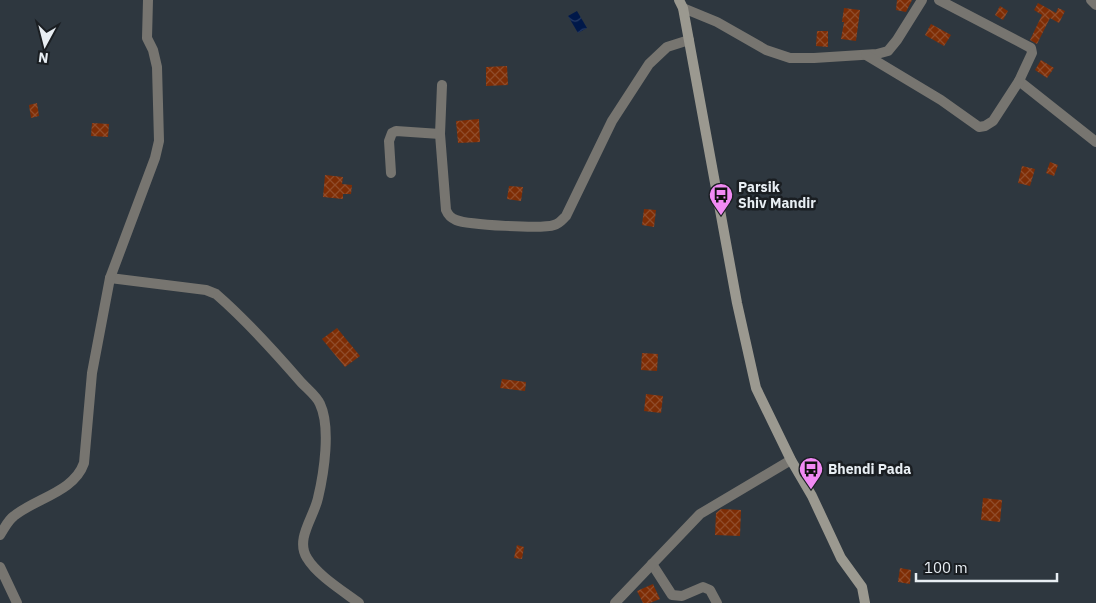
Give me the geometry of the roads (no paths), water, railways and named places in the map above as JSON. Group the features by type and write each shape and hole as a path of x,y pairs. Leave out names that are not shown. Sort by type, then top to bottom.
{"street":[{"path":"0,535 12,517 71,482 81,471 84,463 92,373 110,278 155,158 159,141 157,67 153,50 147,38 148,0"},
{"path":"681,4 766,50 790,58 866,55 888,51 922,0"},
{"path":"866,55 941,100 978,127 985,126 993,121 1019,81 1032,53 1031,48 939,0"},
{"path":"1090,0 1096,5"},
{"path":"681,4 736,302 756,388 791,460 812,496 841,558 862,587 865,603"},
{"path":"442,84 440,134 446,210 449,216 467,223 531,227 553,226 566,216 612,121 649,64 667,47 689,40"},
{"path":"1019,81 1096,142"},
{"path":"392,173 389,142 392,133 440,134"},
{"path":"110,278 206,290 216,294 271,348 320,403 326,429 326,458 318,498 304,534 303,546 306,557 314,568 359,603"},
{"path":"615,603 700,514 791,460"},
{"path":"652,564 672,595 682,596 703,587 710,590 718,603"},
{"path":"0,567 17,603"}],"water":[{"path":"577,11 587,28 578,33 568,16"}],"place":[{"name":"Parsik Shiv Mandir","path":"721,216"},
{"name":"Bhendi Pada","path":"811,490"}]}
